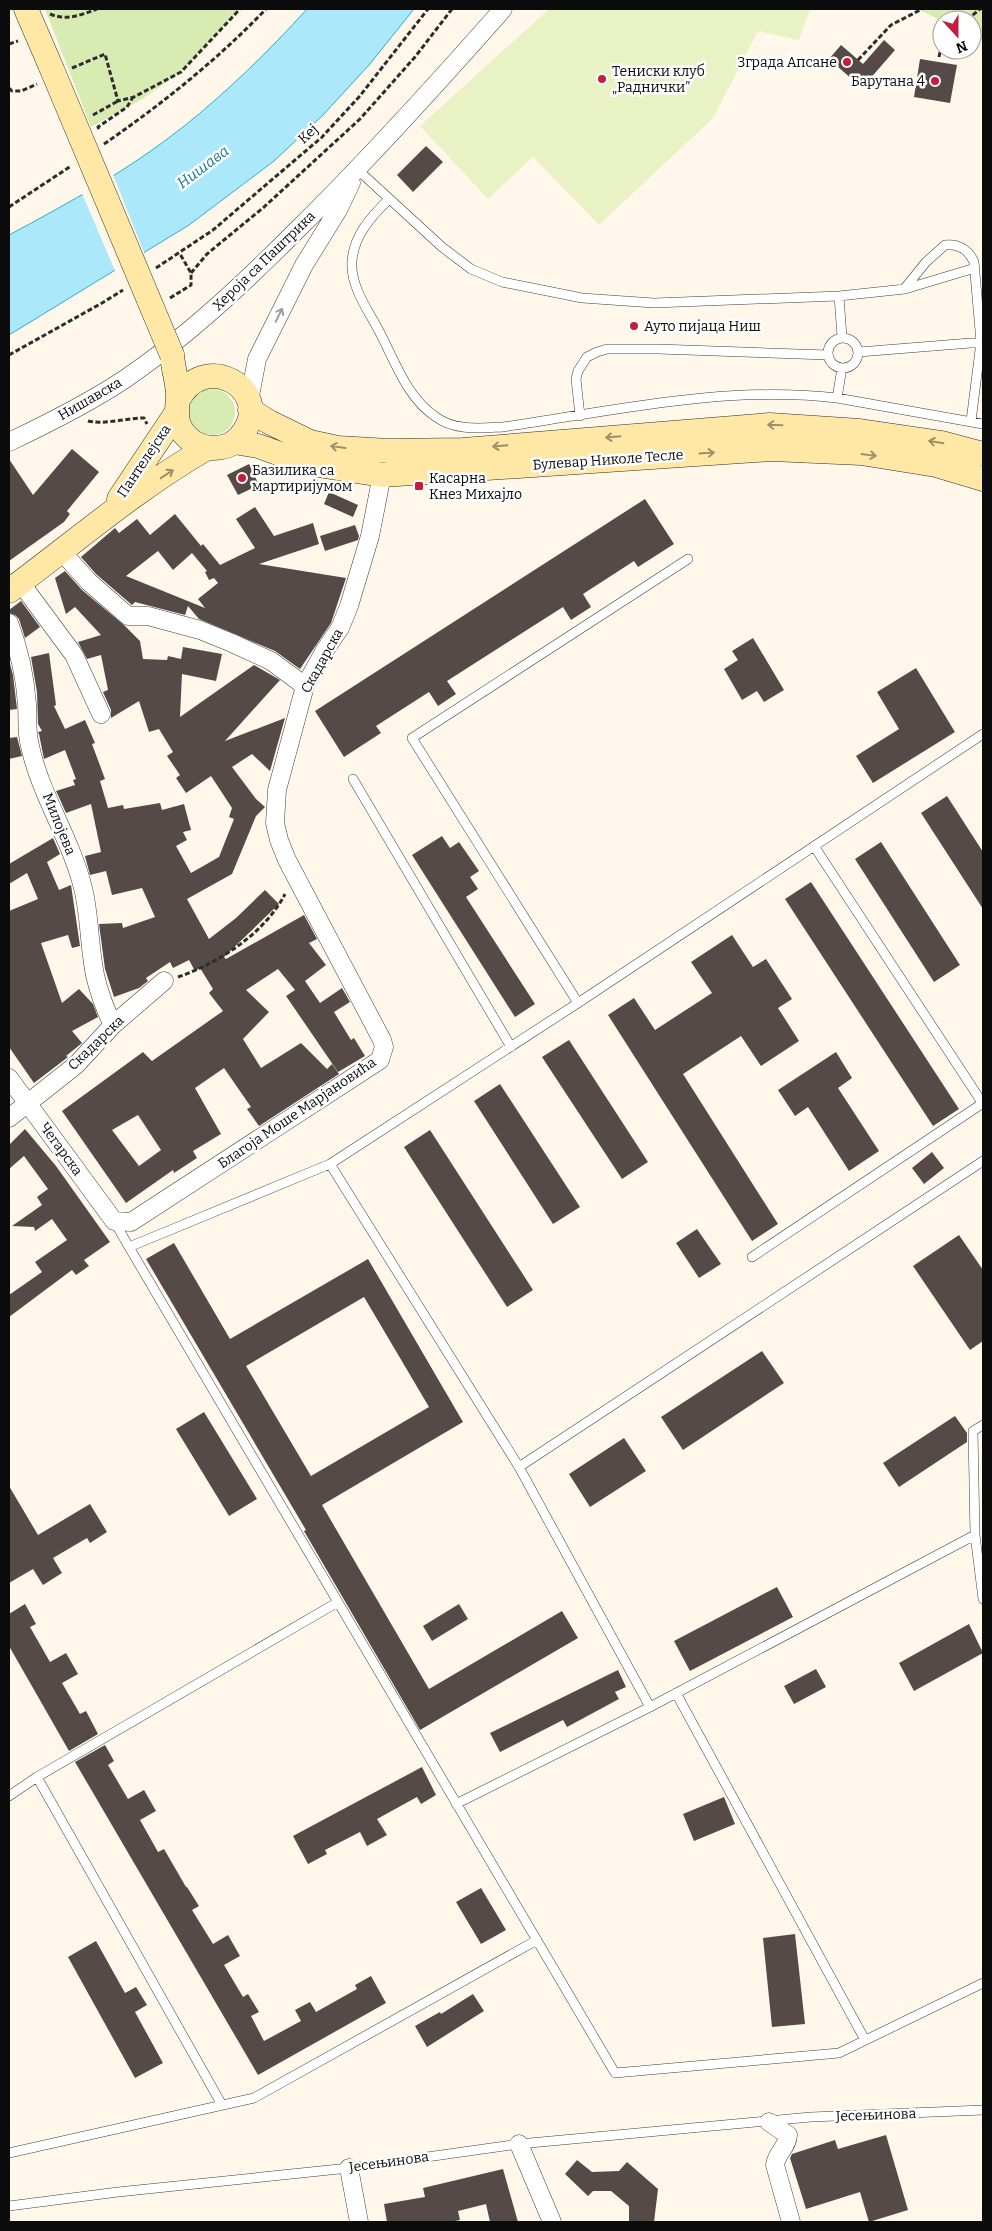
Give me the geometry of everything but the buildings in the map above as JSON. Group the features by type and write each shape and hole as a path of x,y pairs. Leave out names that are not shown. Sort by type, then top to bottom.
{"main road":[{"path":"36,10 51,67 169,352 177,406 177,421 185,436 199,446 207,448"},
{"name":"Булевар Николе Тесле","path":"169,352 206,375 220,375 232,380 242,389 250,405 269,422 310,442 338,448 389,451 463,450 770,424 870,432 942,443 983,454"},
{"path":"177,406 189,384 206,375"},
{"path":"234,442 247,428 250,405"},
{"name":"Пантелејска","path":"112,510 152,451 177,406"},
{"name":"Булевар Николе Тесле","path":"207,448 221,448 234,442 258,446 305,463 382,475 772,449 861,454 936,465 983,478"},
{"name":"Пантелејска","path":"14,587 62,552 112,510 207,448"}],"street":[{"name":"Хероја са Паштрика","path":"169,352 192,328 256,271 358,170 503,9"},
{"name":"Хероја са Паштрика","path":"250,405 257,359 304,265 338,210 358,170"},
{"name":"Нишавска","path":"9,442 73,410 169,352"},
{"name":"Скадарска","path":"295,875 279,840 275,808 277,790 305,686 340,628 349,606 370,536 382,475"},
{"path":"62,552 88,582 128,616 148,616 200,630 271,661 305,686"},
{"name":"Пантелејска","path":"14,587 74,655 102,714"},
{"name":"Милојева","path":"9,622 22,665 27,705 26,727 30,746 35,764 65,834 84,888 95,974 102,1002 113,1025"},
{"name":"Благоја Моше Марјановића","path":"114,1221 131,1222 136,1219 380,1060 384,1047 382,1040 295,875"},
{"name":"Скадарска","path":"9,1118 76,1065 113,1025 164,981"},
{"name":"Чегарска","path":"9,1078 114,1221"},
{"path":"769,2122 788,2135 788,2140 777,2158 775,2166 791,2222"},
{"path":"519,2144 552,2222"},
{"path":"349,2168 359,2222"}],"lane":[{"path":"358,170 388,200 406,212 456,258 471,269 502,282 582,298 632,303 839,296 905,288 975,268"},
{"path":"388,200 362,229 353,254 353,272 367,308 402,377 418,400 436,418 449,424 470,428 503,427 709,397 799,395 837,398 983,424"},
{"path":"905,288 926,262 945,245 950,244 964,249 971,255 975,268 982,342 971,421"},
{"path":"839,296 842,337"},
{"path":"842,337 856,343 859,352 856,362 852,366 842,368 832,364 828,354 833,341 842,337"},
{"path":"859,352 982,342"},
{"path":"580,416 576,379 578,371 587,357 607,349 828,354"},
{"path":"837,398 842,368"},
{"path":"578,1003 412,738 688,559"},
{"path":"129,1247 330,1164 578,1003 983,734"},
{"path":"353,779 511,1047"},
{"path":"752,1257 983,1103 814,846"},
{"path":"519,1467 983,1161"},
{"path":"330,1164 519,1467 650,1707"},
{"path":"114,1221 615,2073 838,2053 983,1983"},
{"path":"983,1425 973,1431 975,1535 983,1599"},
{"path":"456,1804 650,1707 975,1535"},
{"path":"9,1796 37,1777 338,1602"},
{"path":"676,1693 865,2040"},
{"path":"37,1777 222,2105"},
{"path":"9,2153 254,2098 537,1940"},
{"name":"Јесењинова","path":"9,2206 118,2192 349,2168 519,2144 820,2117 983,2110"}],"path":[{"path":"36,10 58,17 75,17 97,9"},
{"path":"98,127 127,107 134,97 181,72 240,9"},
{"path":"97,149 142,118 198,74 266,9"},
{"name":"Кеј","path":"191,273 180,254 213,230 322,137 359,97 428,9"},
{"path":"164,301 191,285 191,273 207,254 264,207 360,119 415,57 452,9"},
{"path":"858,60 891,25 922,9"},
{"path":"9,44 19,40"},
{"path":"90,117 118,101"},
{"path":"9,207 74,164"},
{"path":"9,354 102,303"},
{"path":"73,410 89,422 144,418 148,426"},
{"path":"164,981 198,970 227,953 257,930 279,906 295,875"}],"green space":[{"path":"45,9 240,9 181,72 139,101 91,127"},
{"name":"Тениски клуб „Раднички”","path":"549,9 810,9 799,40 758,31 713,118 599,225 533,157 488,199 420,126"},
{"path":"918,9 983,9 983,41 982,10 932,10 932,16"},
{"path":"207,389 217,389 231,399 235,412 231,425 225,431 217,435 207,435 193,425 189,417 189,407 199,393"}],"water":[{"name":"Нишава","path":"307,9 414,9 369,65 323,115 274,161 189,225 9,335 9,235 99,185 183,127 232,85"}],"pier":[{"path":"112,172 145,255 116,273 81,191"}],"place":[{"name":"Зграда Апсане","path":"847,62"},
{"name":"Тениски клуб „Раднички”","path":"602,79"},
{"name":"Барутана 4","path":"935,81"},
{"name":"Ауто пијаца Ниш","path":"634,326"},
{"name":"Базилика са мартиријумом","path":"242,478"},
{"name":"Касарна Кнез Михајло","path":"419,486"}]}
